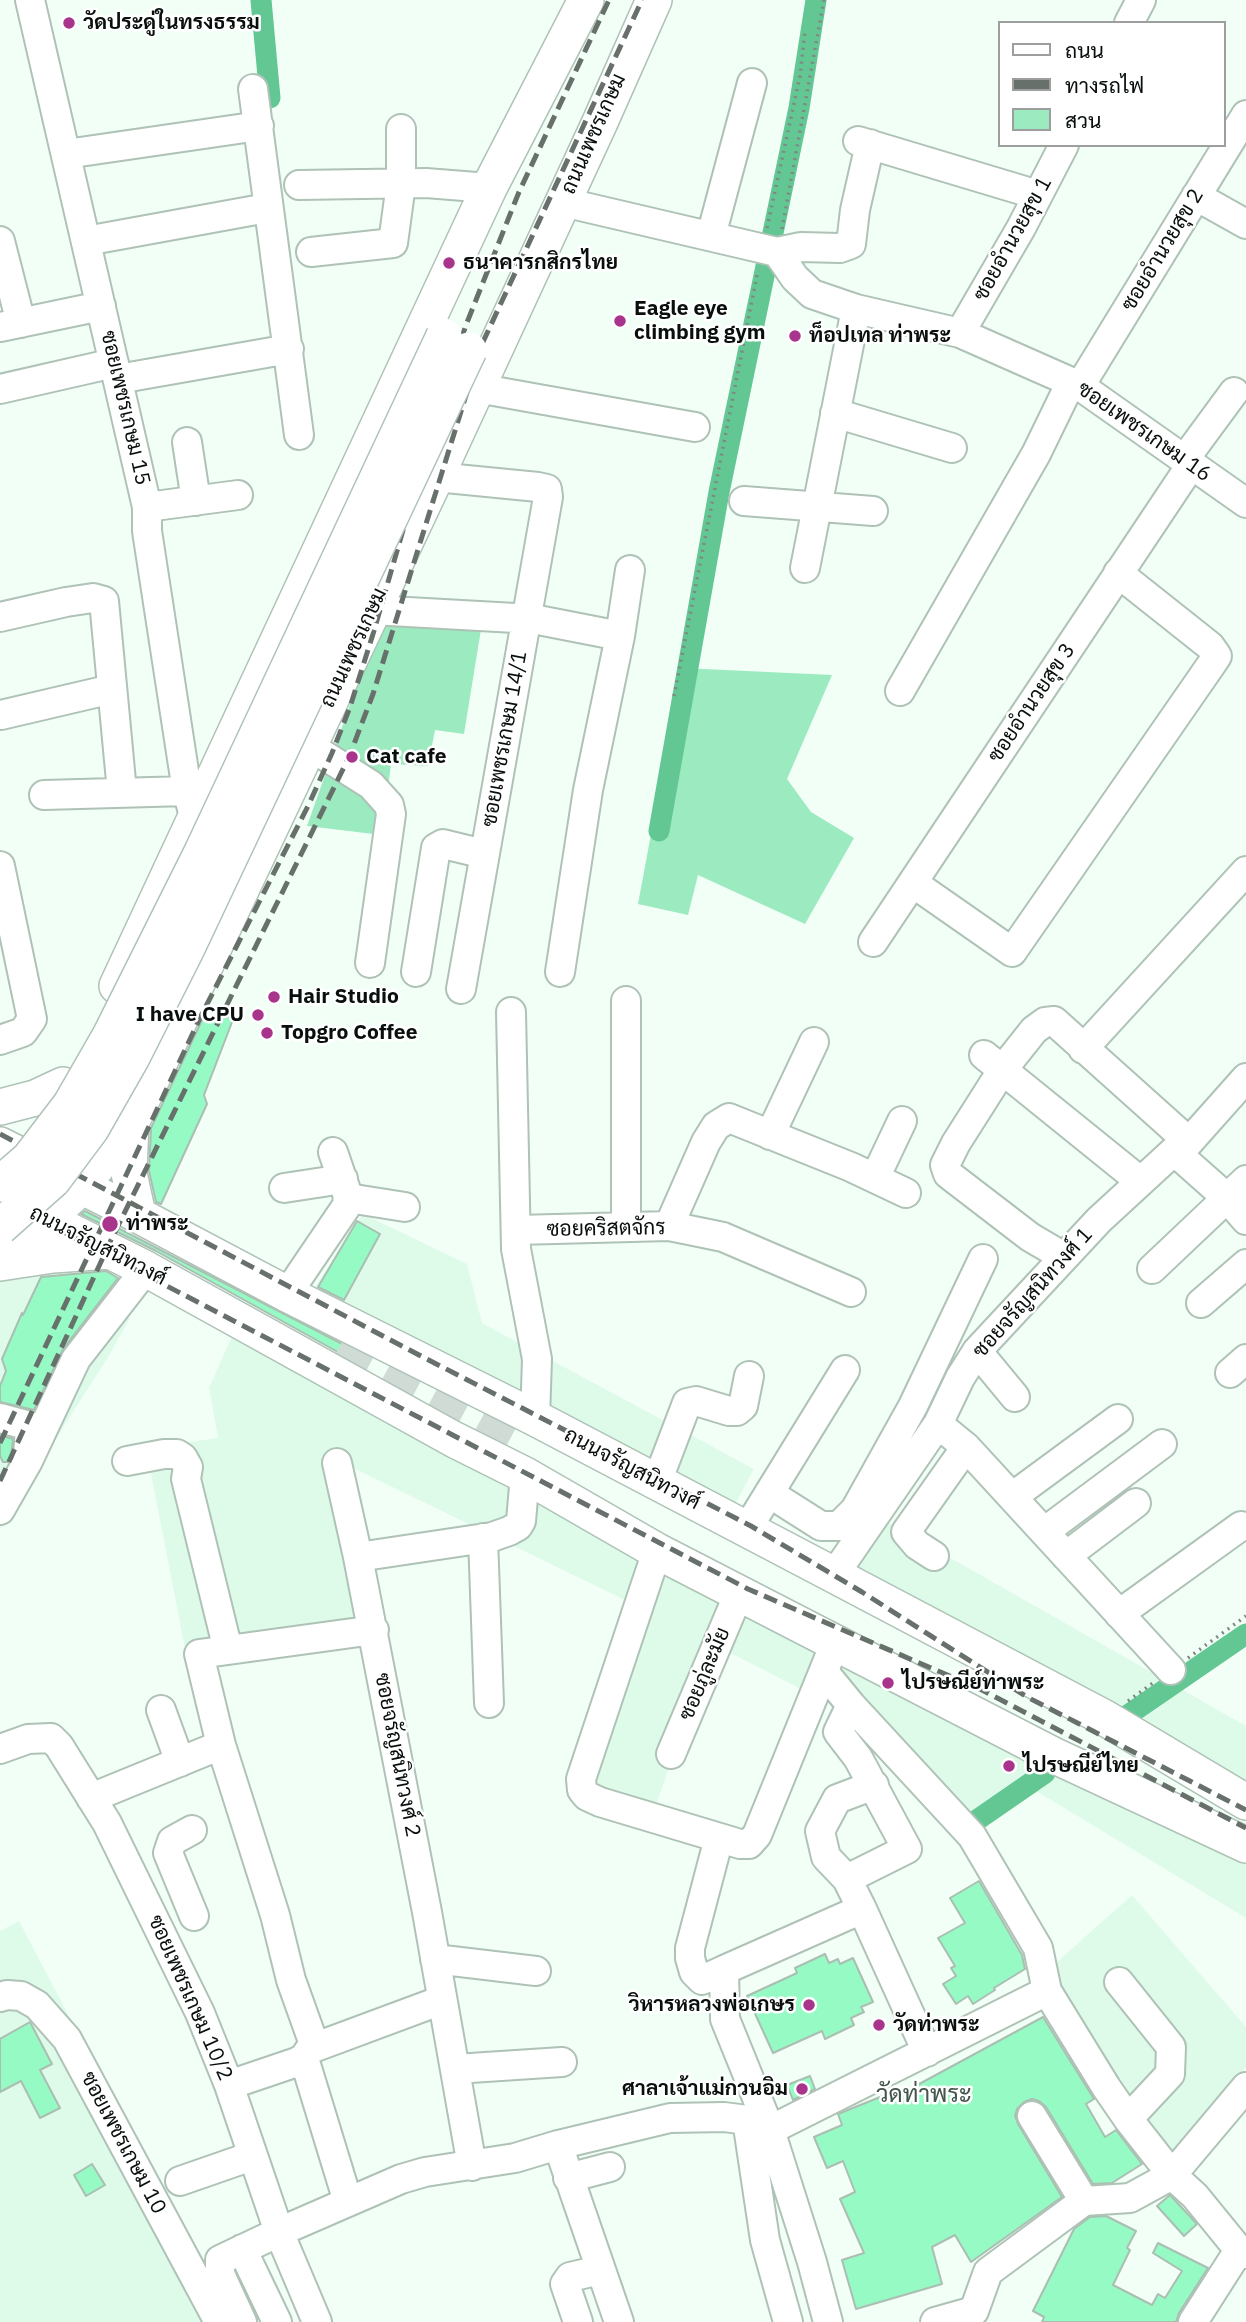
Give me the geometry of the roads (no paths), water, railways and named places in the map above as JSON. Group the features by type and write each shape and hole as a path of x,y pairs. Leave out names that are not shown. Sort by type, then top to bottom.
{"main road":[{"path":"3,1152 32,1128 63,1085 100,1022 191,805 234,737 489,188 586,0"},
{"name":"ถนนเพชรเกษม","path":"0,1227 53,1180 91,1129 132,1057 193,936 457,343 527,160 598,0"},
{"name":"ถนนเพชรเกษม","path":"0,1184 29,1159 71,1104 110,1036 457,343 645,0"},
{"name":"ถนนเพชรเกษม","path":"0,1258 48,1219 82,1186 131,1123 436,477 564,202 654,0"},
{"path":"234,737 233,766 239,778 255,788 268,786 302,758"},
{"path":"0,1107 35,1098 63,1085"},
{"path":"131,1123 129,1173 138,1215"},
{"name":"ถนนจรัญสนิทวงศ์","path":"3,1152 82,1186 287,1294 478,1390 523,1444 657,1551 739,1593 830,1657 1053,1755 1242,1843"},
{"name":"ถนนจรัญสนิทวงศ์","path":"0,1197 146,1269 453,1439 523,1444 657,1482 1105,1718 1246,1802"},
{"path":"0,1263 53,1255 110,1251"},
{"path":"453,1439 448,1422 451,1412 460,1401 478,1390"},
{"name":"ถนนจรัญสนิทวงศ์","path":"523,1444 1069,1719 1246,1802"},
{"name":"ถนนจรัญสนิทวงศ์","path":"523,1444 1062,1734 1242,1843"}],"street":[{"name":"ซอยเพชรเกษม 15","path":"30,0 148,507 147,531 191,805"},
{"path":"1130,21 1141,0"},
{"path":"710,236 752,83"},
{"path":"253,89 299,435"},
{"name":"ซอยอำนวยสุข 2","path":"900,691 1075,384 1246,115"},
{"path":"66,154 259,126"},
{"path":"310,252 393,243 401,184 401,129"},
{"path":"564,202 770,250 801,247 840,248 851,244 864,142 1038,195"},
{"name":"ซอยอำนวยสุข 1","path":"960,333 1063,147"},
{"path":"299,185 401,184 489,188"},
{"path":"1196,196 1246,224"},
{"path":"86,241 267,208"},
{"path":"0,241 11,325 101,306"},
{"name":"ซอยเพชรเกษม 16","path":"770,250 812,294 856,309 960,333 1075,384 1246,502"},
{"path":"805,568 856,309"},
{"path":"0,389 289,349"},
{"path":"477,388 695,427"},
{"name":"ซอยอำนวยสุข 3","path":"873,942 1234,393"},
{"path":"835,413 952,448"},
{"path":"187,442 196,500"},
{"name":"ซอยเพชรเกษม 14/1","path":"436,477 547,489 548,497 461,989"},
{"path":"148,507 238,495"},
{"path":"744,501 873,511"},
{"path":"560,972 588,790 620,636 630,570"},
{"path":"913,883 1012,952 1217,656 1210,646 1118,573"},
{"path":"0,617 79,600 93,598 104,601 122,792"},
{"path":"372,610 527,619 620,636"},
{"path":"1,715 112,689"},
{"path":"302,758 371,785 389,805 391,814 370,963"},
{"path":"44,795 122,792 191,805"},
{"path":"416,972 436,848 443,844 484,853"},
{"path":"0,866 32,1019 23,1032 0,1040"},
{"path":"1083,1049 1246,871"},
{"path":"626,1001 626,1227"},
{"name":"ซอยคริสตจักร","path":"511,1012 516,1249 537,1359 523,1444"},
{"path":"1064,1257 1030,1237 946,1170 947,1158 994,1062 1045,1021 1054,1021 1181,1147 1236,1189 1246,1220"},
{"path":"770,1135 814,1042"},
{"path":"994,1062 1140,1181"},
{"name":"ซอยจรัญสนิทวงศ์ 1","path":"834,1575 938,1424 960,1378 977,1351 1064,1257 1140,1181 1181,1147 1246,1077"},
{"path":"669,1226 706,1142 716,1126 729,1118 906,1193"},
{"path":"875,1178 902,1121"},
{"path":"287,1294 348,1204 333,1152"},
{"path":"284,1188 345,1188 405,1207"},
{"path":"1152,1269 1236,1189"},
{"name":"ซอยคริสตจักร","path":"517,1230 669,1226 723,1237 851,1292"},
{"path":"769,1493 821,1527 839,1526 855,1510 913,1406 983,1259"},
{"path":"1201,1303 1246,1264"},
{"path":"0,1510 28,1461 76,1359 146,1269"},
{"path":"977,1351 1015,1397"},
{"path":"747,1529 845,1370"},
{"path":"657,1482 687,1403 696,1401 729,1412 737,1411 743,1406 749,1376"},
{"path":"0,1418 30,1426 28,1461"},
{"path":"1012,1497 1118,1419"},
{"path":"938,1424 966,1447 1171,1670"},
{"path":"358,1557 483,1538 518,1526 521,1521 523,1444"},
{"path":"1044,1532 1162,1444"},
{"path":"934,1556 917,1545 906,1532 966,1447"},
{"path":"127,1461 177,1454 188,1467 186,1479 228,1650"},
{"name":"ซอยจรัญสนิทวงศ์ 2","path":"337,1463 374,1630 472,2166"},
{"path":"1066,1556 1136,1503"},
{"path":"1119,1614 1241,1527"},
{"path":"483,1538 489,1703"},
{"path":"657,1551 581,1779 582,1790 587,1796 719,1838 740,1844 749,1843 757,1835 830,1657"},
{"name":"ซอยภู่ละมัย","path":"671,1754 739,1593"},
{"path":"348,2202 275,1915 220,1745 199,1654 374,1630"},
{"path":"830,1657 851,1705 972,1836 1038,1948 1047,1991 1128,2119 1172,2175 1195,2196 1243,2252 1193,2322"},
{"path":"847,1879 907,1849 874,1785 838,1732 851,1705"},
{"path":"161,1710 180,1762"},
{"name":"ซอยเพชรเกษม 10/2","path":"0,1749 28,1739 51,1738 59,1746 107,1823 200,2013 229,2085 279,2232 317,2322"},
{"path":"91,1798 220,1745"},
{"path":"874,1785 836,1799 820,1831 826,1857 847,1879 927,2052"},
{"path":"192,1830 169,1845 168,1853 194,1916"},
{"path":"719,1838 690,1948 694,1972 702,1980 862,1909"},
{"path":"140,1890 175,1875"},
{"path":"435,1959 536,1971"},
{"path":"724,1970 725,2019 759,2125 812,2262 828,2322"},
{"path":"1119,1982 1171,2047 1170,2074 1128,2119"},
{"path":"242,2322 220,2274 220,2260 401,2179 425,2172 515,2158 670,2118 724,2117 759,2125 927,2052 1047,1991"},
{"name":"ซอยเพชรเกษม 10","path":"0,1997 8,1994 21,1996 37,2005 67,2039 219,2322"},
{"path":"229,2085 442,2000"},
{"path":"455,2069 562,2062"},
{"path":"935,2322 974,2311 988,2272 1084,2201 1130,2198 1172,2175 1237,2116 1246,2087"},
{"path":"1032,2116 1084,2201"},
{"path":"759,2125 765,2240 788,2322"},
{"path":"558,2145 618,2322"},
{"path":"180,2181 252,2156"},
{"path":"568,2178 610,2167"},
{"path":"242,2249 277,2322"},
{"path":"578,2322 566,2294 565,2284 570,2277 600,2270"},
{"path":"984,2322 988,2272"}],"waterway":[{"path":"261,0 270,98"},
{"path":"659,831 719,492 799,108 816,0"},
{"path":"1128,1715 1246,1634"},
{"path":"977,1820 1045,1773"}],"tunnel":[{"path":"343,1340 523,1436"}],"railway":[{"path":"0,1443 200,1018 309,804 332,753 373,634 436,416 466,325 519,192 609,0"},
{"path":"0,1481 111,1240 349,757 373,694 482,344 642,0"},
{"path":"0,1134 751,1526 862,1592 1027,1697 1246,1810"},
{"path":"0,1199 748,1589 982,1690 1246,1828"}],"place":[{"name":"วัดประดู่ในทรงธรรม","path":"69,23"},
{"name":"ธนาคารกสิกรไทย","path":"449,263"},
{"name":"Eagle eye climbing gym","path":"620,321"},
{"name":"ท็อปเทล ท่าพระ","path":"795,336"},
{"name":"Cat cafe","path":"352,757"},
{"name":"Hair Studio","path":"274,997"},
{"name":"I have CPU","path":"258,1015"},
{"name":"Topgro Coffee","path":"267,1033"},
{"name":"ท่าพระ","path":"110,1224"},
{"name":"ไปรษณีย์ท่าพระ","path":"888,1683"},
{"name":"ไปรษณีย์ไทย","path":"1009,1766"},
{"name":"วิหารหลวงพ่อเกษร","path":"809,2005"},
{"name":"วัดท่าพระ","path":"879,2025"},
{"name":"ศาลาเจ้าแม่กวนอิม","path":"802,2089"}],"district":[{"name":"วัดท่าพระ","path":"924,2095"}]}
